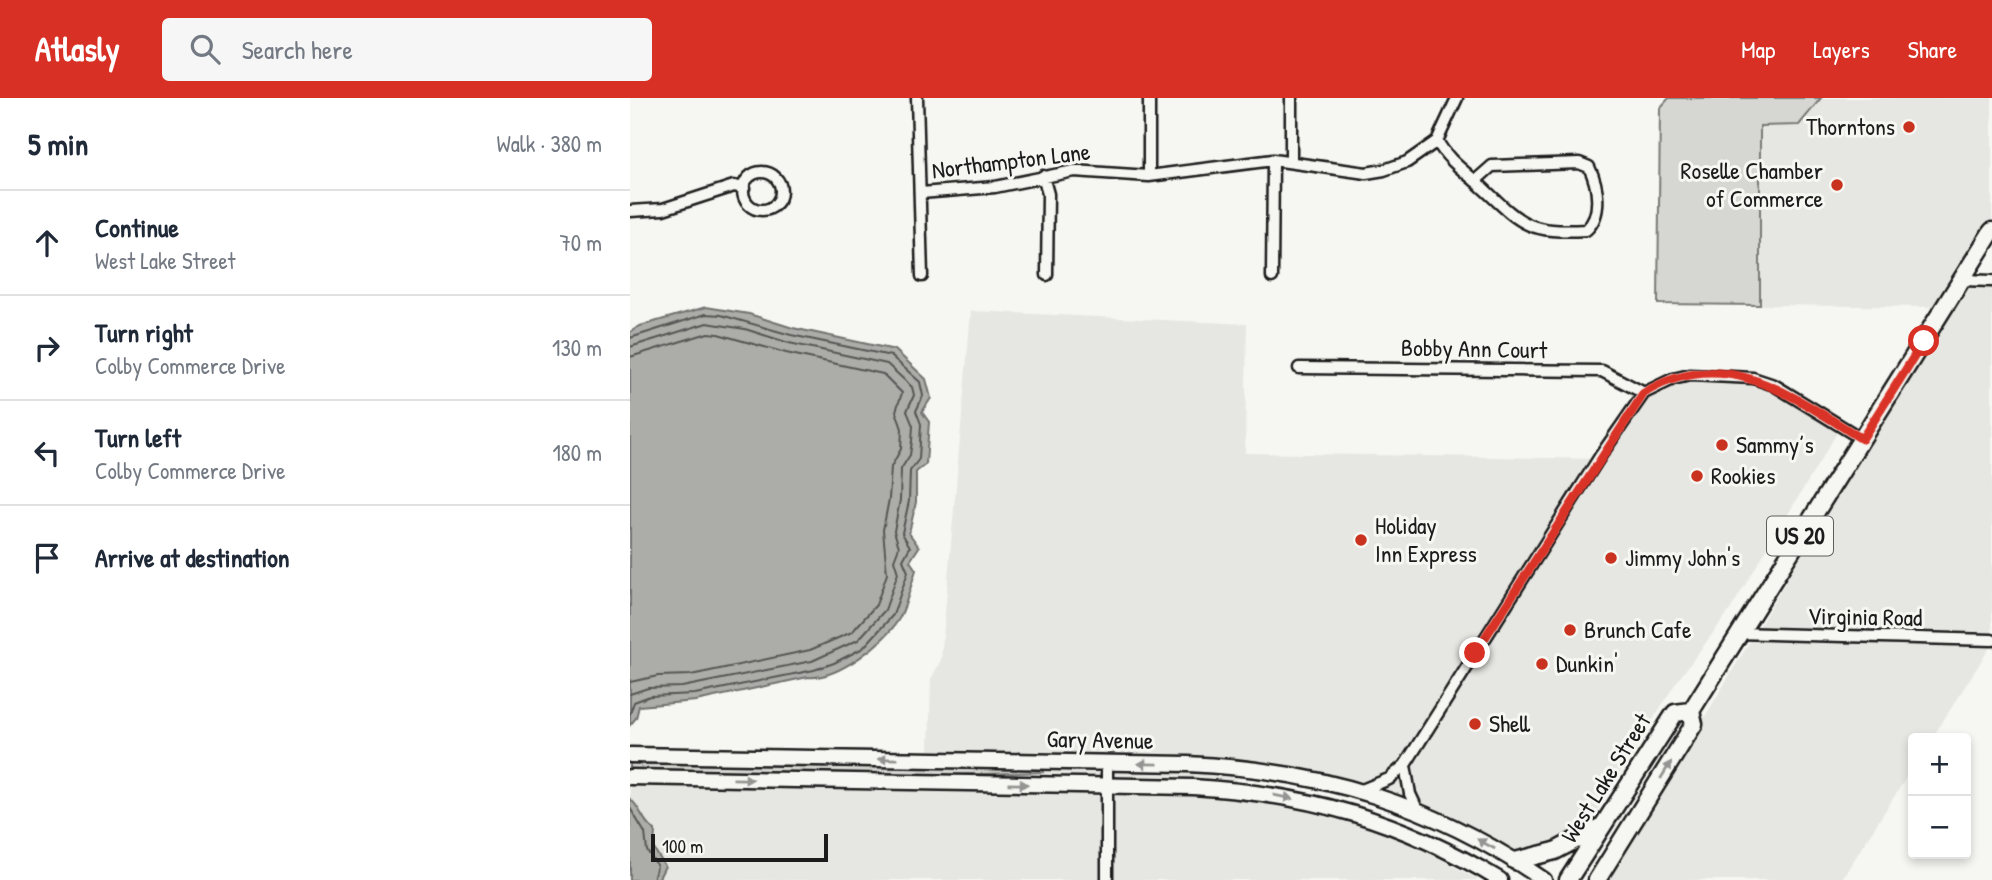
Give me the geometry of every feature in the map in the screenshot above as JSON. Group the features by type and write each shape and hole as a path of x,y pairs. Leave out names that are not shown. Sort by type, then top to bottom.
{"main road":[{"name":"West Lake Street","path":"1597,880 1694,724 1690,711 1992,231"},
{"name":"West Lake Street","path":"1568,880 1675,713 1690,711"},
{"name":"Gary Avenue","path":"630,755 1243,767 1310,777 1362,790 1416,809 1515,861 1544,880"},
{"name":"Gary Avenue","path":"630,777 1216,788 1267,793 1328,806 1397,828 1450,849 1500,880"},
{"path":"1515,861 1555,851 1602,826"},
{"path":"1613,880 1614,854"}],"street":[{"path":"917,98 922,276"},
{"path":"1149,98 1149,176"},
{"path":"1291,98 1291,162 1366,173 1407,163 1437,141 1457,98"},
{"path":"1437,141 1444,153 1499,206 1521,223 1535,228 1586,230 1593,224 1597,213 1596,181 1589,167 1579,163 1492,166 1475,181"},
{"path":"1272,277 1273,160"},
{"name":"Northampton Lane","path":"921,193 995,187 1043,176 1097,170 1149,176 1273,160 1291,162"},
{"path":"1043,176 1048,194 1047,275"},
{"path":"630,211 663,209 734,186 744,188"},
{"path":"1962,280 1992,281"},
{"name":"Bobby Ann Court","path":"1298,368 1602,371 1644,393"},
{"path":"1362,790 1389,779 1405,765 1601,455 1644,393 1673,379 1690,375 1753,378 1774,386 1862,439"},
{"name":"Virginia Road","path":"1738,633 1992,640"},
{"path":"1107,763 1107,880"},
{"path":"1405,765 1410,794 1416,809"}],"shaded area":[{"path":"1669,98 1821,98 1799,125 1760,126 1760,305 1658,304 1660,108"},
{"path":"1821,98 1992,98 1992,224 1940,307 1760,305 1760,126 1799,125"},
{"path":"1964,284 1992,285 1992,644 1935,733 1908,733 1908,775 1841,880 1607,880"},
{"path":"971,311 1247,324 1245,453 1602,459 1646,396 1690,377 1750,381 1773,388 1837,433 1730,610 1675,684 1570,854 1555,862 1540,861 1513,849 1431,806 1356,781 1267,762 1238,760 1236,799 1325,814 1416,845 1478,880 630,880 630,747 929,750 931,679 941,660"},
{"path":"630,763 1042,769 1043,772 950,775 630,769"}],"water":[{"path":"706,307 749,314 793,328 895,350 926,379 931,398 922,412 929,422 926,464 916,472 916,502 909,533 919,547 910,561 916,570 900,617 893,627 872,648 846,666 832,673 696,701 639,706 636,718 630,725 630,332 640,326"},
{"path":"630,799 655,830 654,849 665,866 658,880 630,880"}],"place":[{"name":"Thorntons","path":"1909,127"},
{"name":"Roselle Chamber of Commerce","path":"1837,185"},
{"name":"Sammy’s","path":"1722,445"},
{"name":"Rookies","path":"1697,476"},
{"name":"Holiday Inn Express","path":"1361,540"},
{"name":"Jimmy John's","path":"1611,558"},
{"name":"Brunch Cafe","path":"1570,630"},
{"name":"Dunkin'","path":"1542,664"},
{"name":"Shell","path":"1475,724"}],"route":[{"path":"1475,653 1601,455 1644,393 1673,379 1690,375 1753,378 1774,386 1862,439 1924,341"}]}
